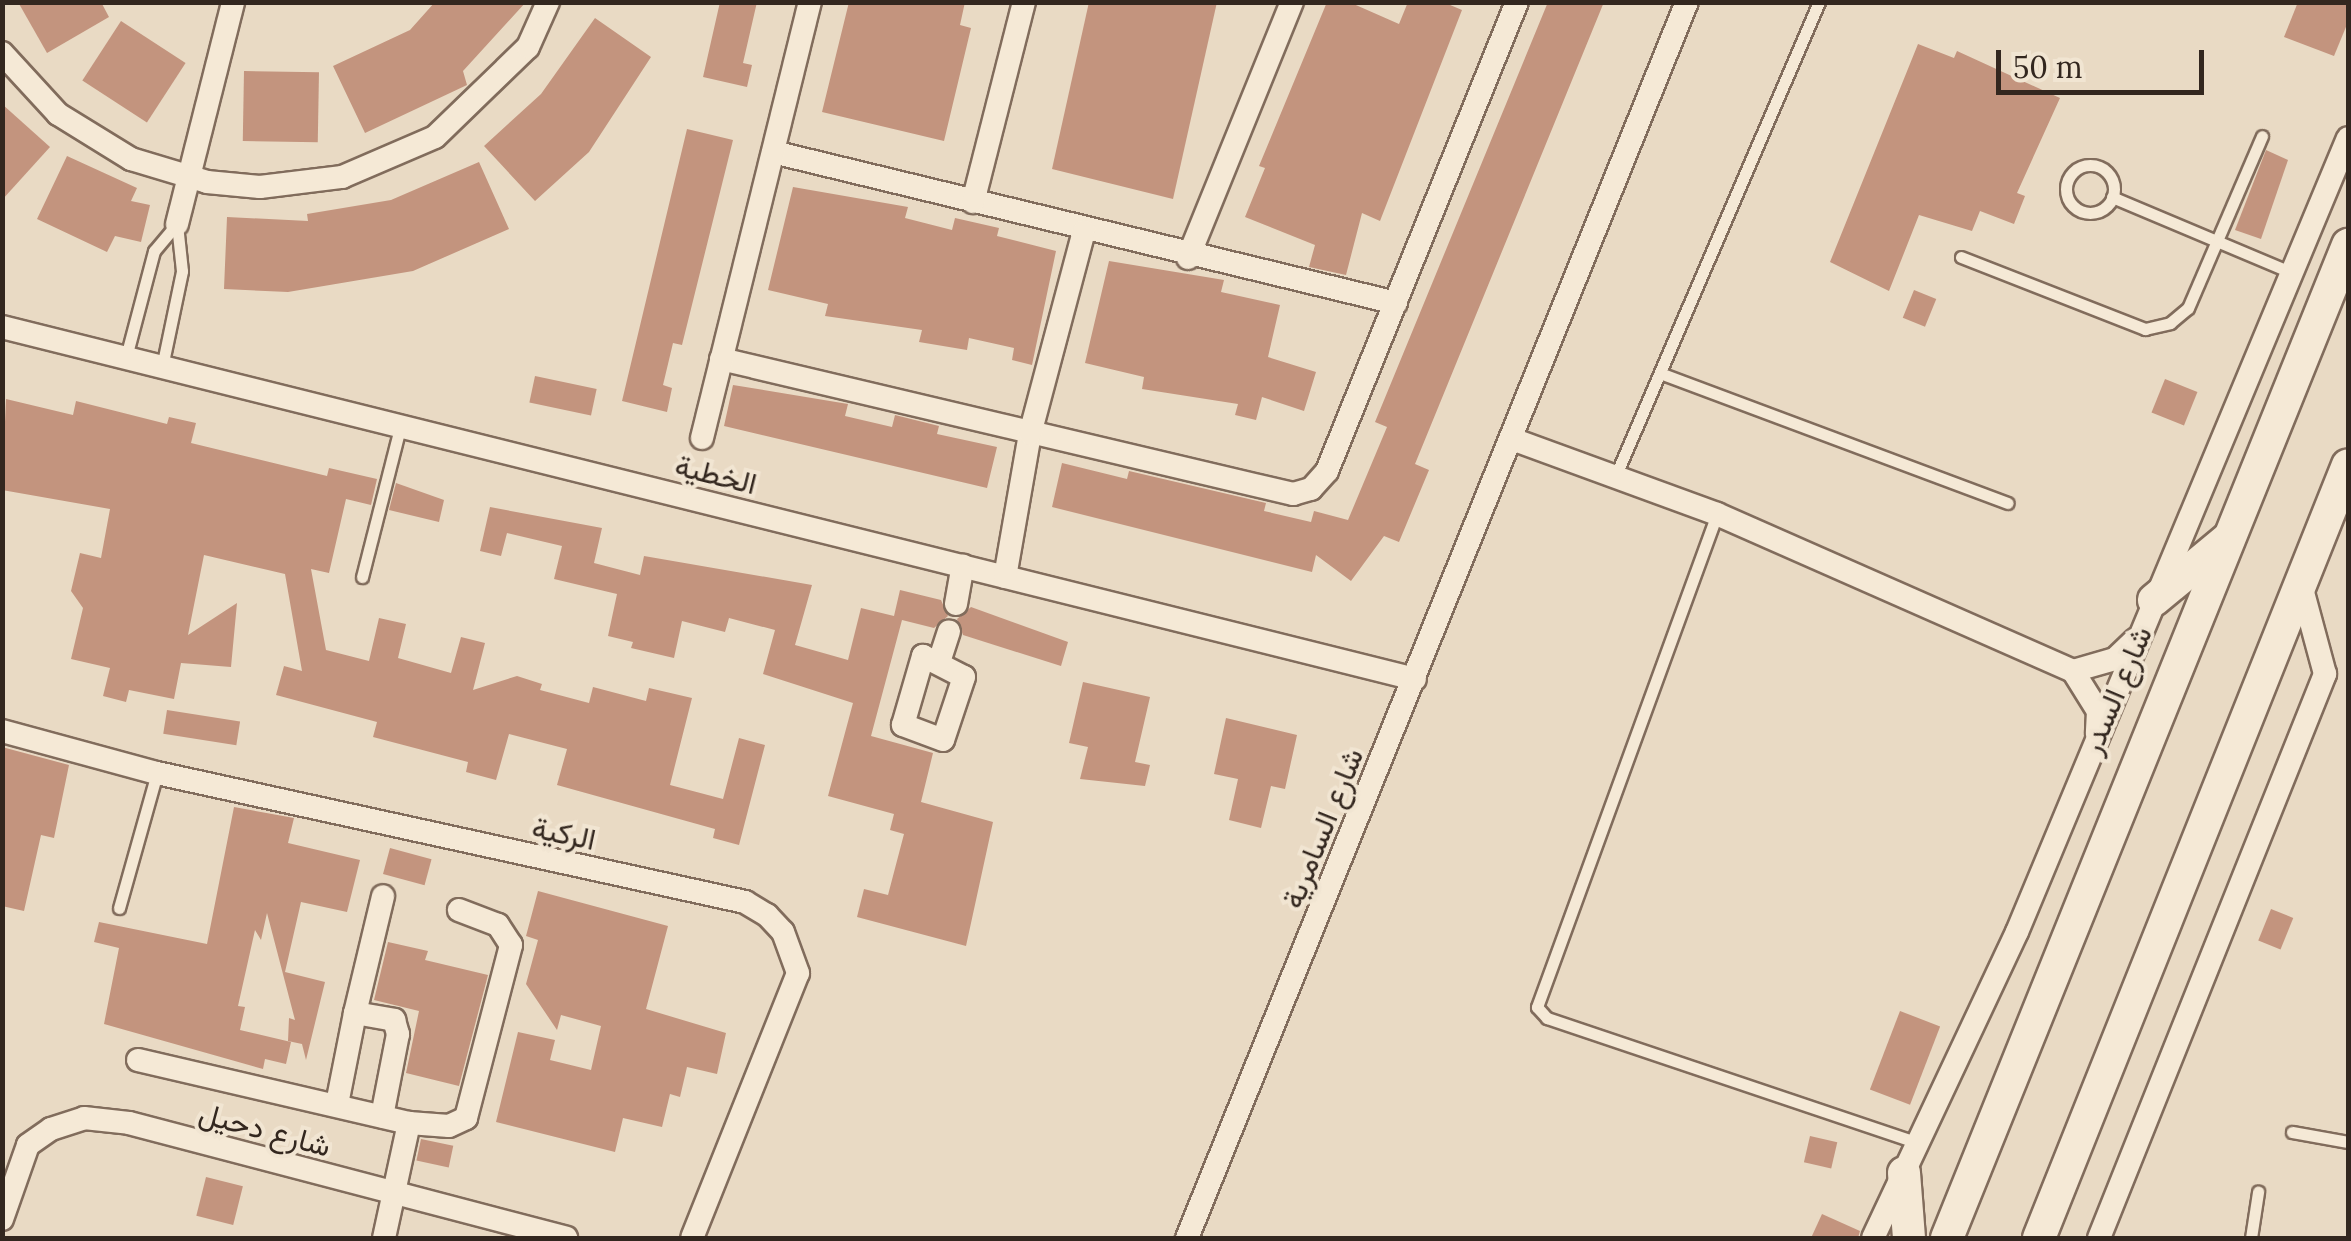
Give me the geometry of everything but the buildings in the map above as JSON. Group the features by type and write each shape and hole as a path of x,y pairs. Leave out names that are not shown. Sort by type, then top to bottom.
{"main road":[{"name":"شارع السدر","path":"1947,1238 2348,245"},
{"path":"2039,1238 2348,465"},
{"path":"2154,600 2233,535"},
{"path":"1904,1174 1909,1238"}],"street":[{"path":"177,224 232,2"},
{"path":"2,54 58,114 130,159 260,187 342,177 435,137 528,47 548,2"},
{"path":"702,438 810,2"},
{"path":"973,202 1024,2"},
{"path":"1188,258 1292,2"},
{"path":"721,359 1293,494 1310,489 1328,471 1517,2"},
{"name":"شارع السامرية","path":"1187,1238 1687,2"},
{"name":"شارع السدر","path":"1873,1238 2017,932 2348,138"},
{"path":"772,152 1188,258 1396,303"},
{"path":"1005,577 1030,434 1084,231"},
{"name":"الخطية","path":"2,327 1414,678"},
{"path":"1512,440 1613,481 1718,514 2073,670 2098,712 2098,734"},
{"path":"956,604 963,566"},
{"path":"2099,1238 2325,674 2300,584"},
{"path":"940,660 949,631"},
{"path":"2073,670 2115,659 2138,638"},
{"name":"الركية","path":"2,731 157,774 744,902 767,915 793,953 793,994 692,1238"},
{"path":"337,1104 383,896"},
{"path":"138,1060 410,1123 449,1126 466,1118 511,945 498,925 459,910"},
{"path":"355,1012 398,1025 382,1116"},
{"name":"شارع دحيل","path":"2,1219 28,1145 50,1128 84,1118 129,1123 566,1238"},
{"path":"384,1238 410,1123"}],"lane":[{"path":"1613,481 1819,2"},
{"path":"1962,257 2146,329 2170,323 2188,308 2262,136"},
{"path":"2086,165 2102,168 2112,180 2112,197 2102,210 2086,212 2068,196 2068,180 2086,165"},
{"path":"2112,197 2293,273"},
{"path":"126,357 154,251 177,224"},
{"path":"162,367 182,271 177,224"},
{"path":"1660,373 2007,502"},
{"path":"362,577 400,428"},
{"path":"1718,514 1537,1007 1547,1018 1918,1143"},
{"path":"119,908 157,774"},
{"path":"2292,1132 2348,1142"},
{"path":"2251,1238 2258,1192"}]}
